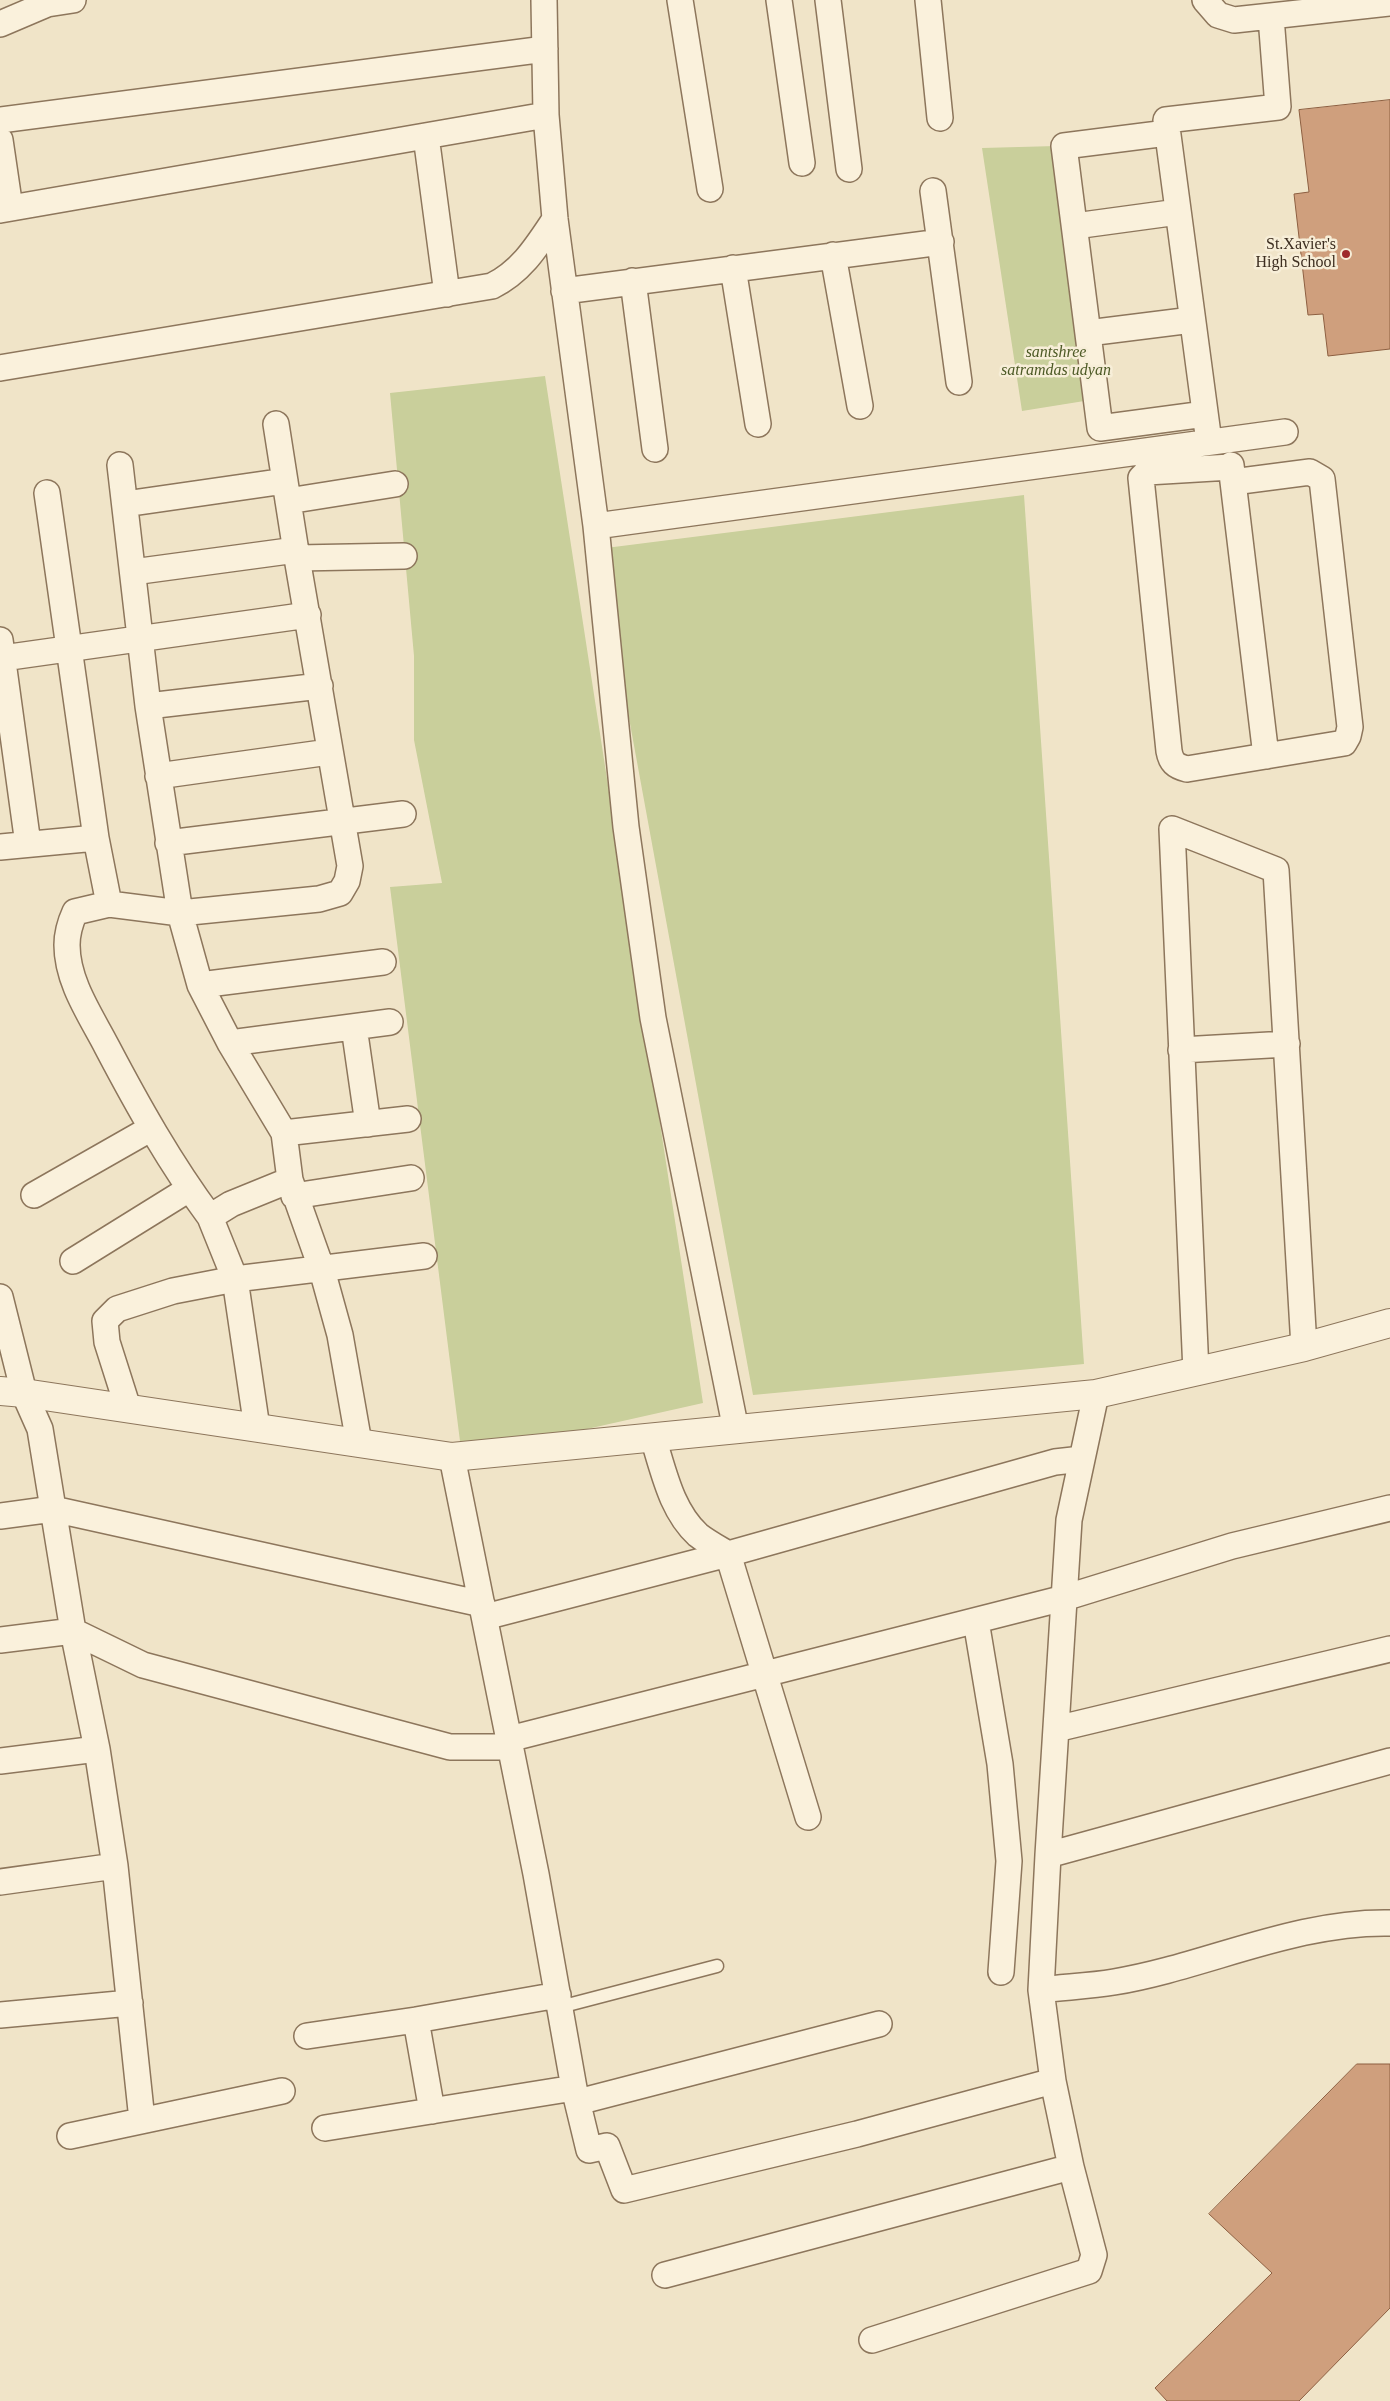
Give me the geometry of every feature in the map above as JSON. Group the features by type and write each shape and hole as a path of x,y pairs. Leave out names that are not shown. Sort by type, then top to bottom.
{"street":[{"path":"0,24 47,4 73,0"},
{"path":"544,0 546,116 554,219 596,526 626,827 653,1018 736,1430"},
{"path":"680,0 710,189"},
{"path":"779,0 802,163"},
{"path":"828,0 849,169"},
{"path":"928,0 940,118"},
{"path":"1205,0 1218,15 1234,20 1271,18 1390,3"},
{"path":"1266,756 1232,475 1219,441 1205,414 1166,120 1278,107 1271,18"},
{"path":"0,120 545,49"},
{"path":"0,140 5,209 546,116"},
{"path":"1167,133 1064,146 1100,428 1205,414"},
{"path":"426,136 447,294"},
{"path":"933,191 959,382"},
{"path":"1075,226 1178,212"},
{"path":"0,368 492,286 507,278 533,253 554,219"},
{"path":"564,290 941,242"},
{"path":"834,255 860,406"},
{"path":"733,268 758,424"},
{"path":"633,281 655,449"},
{"path":"1088,333 1192,320"},
{"path":"257,1428 235,1279 210,1216 189,1189 150,1129 76,989 67,946 69,926 75,912 109,904 180,913 319,900 340,893 347,881 350,866 329,752 320,686 296,554 276,424"},
{"path":"596,526 1285,432"},
{"path":"120,465 148,706 180,913 200,985 230,1042 284,1134 292,1188 322,1270 340,1335 359,1443"},
{"path":"1147,472 1232,475 1310,472 1322,479 1325,486 1350,727 1344,743 1266,756 1187,770 1171,761 1168,751 1141,478 1147,472"},
{"path":"125,504 395,484"},
{"path":"47,493 96,838 109,904"},
{"path":"133,572 296,554 404,556"},
{"path":"28,844 1,649 70,649 308,615"},
{"path":"148,706 320,686"},
{"path":"158,776 329,752"},
{"path":"168,843 403,814"},
{"path":"1196,1372 1172,829 1276,870 1304,1347"},
{"path":"0,847 96,838"},
{"path":"200,985 383,962"},
{"path":"230,1042 390,1022"},
{"path":"354,1027 368,1124"},
{"path":"1181,1050 1287,1044"},
{"path":"284,1134 408,1118"},
{"path":"34,1194 150,1129"},
{"path":"210,1216 231,1204 292,1188 411,1178"},
{"path":"73,1261 189,1189"},
{"path":"128,1408 107,1342 106,1321 117,1308 173,1291 235,1279 322,1270 424,1256"},
{"path":"0,1297 12,1392 40,1428 73,1631 97,1749 115,1866 142,2120"},
{"path":"12,1392 452,1457 1096,1394 1304,1347 1390,1323"},
{"path":"872,2340 1089,2271 1094,2256 1071,2167 1053,2081 1041,1990 1069,1520 1096,1394"},
{"path":"653,1438 676,1505 688,1525 700,1537 728,1554 808,1817"},
{"path":"452,1457 510,1743 576,2095 589,2150 608,2146 624,2190 857,2134 1053,2081"},
{"path":"0,1516 53,1510 484,1610 728,1554 1055,1462 1082,1459"},
{"path":"0,1640 73,1631 143,1665 450,1747 510,1743 1064,1598 1232,1546 1390,1508"},
{"path":"976,1621 1000,1764 1009,1861 1001,1972"},
{"path":"1056,1729 1390,1649"},
{"path":"0,1761 97,1749"},
{"path":"1048,1855 1390,1761"},
{"path":"0,1882 115,1866"},
{"path":"1041,1990 1114,1982 1256,1944 1336,1927 1390,1923"},
{"path":"306,2036 559,2001"},
{"path":"0,2015 130,2003"},
{"path":"416,2020 432,2111"},
{"path":"325,2128 432,2111 576,2095 879,2024"},
{"path":"70,2136 282,2091"},
{"path":"665,2275 1071,2167"}],"lane":[{"path":"559,2001 718,1966"}],"green space":[{"name":"santshree satramdas udyan","path":"1056,146 1103,398 1022,411 982,148"},
{"path":"545,376 703,1403 462,1457 390,887 442,883 414,740 414,656 390,393"},
{"path":"1024,495 1084,1364 753,1395 598,549"}],"building":[{"name":"St.Xavier's High School","path":"1390,100 1390,349 1328,356 1323,314 1308,315 1294,194 1309,192 1299,110"},
{"path":"1357,2064 1390,2064 1390,2308 1299,2401 1167,2401 1155,2388 1272,2273 1209,2214"}],"place":[{"name":"St.Xavier's High School","path":"1346,254"}]}
